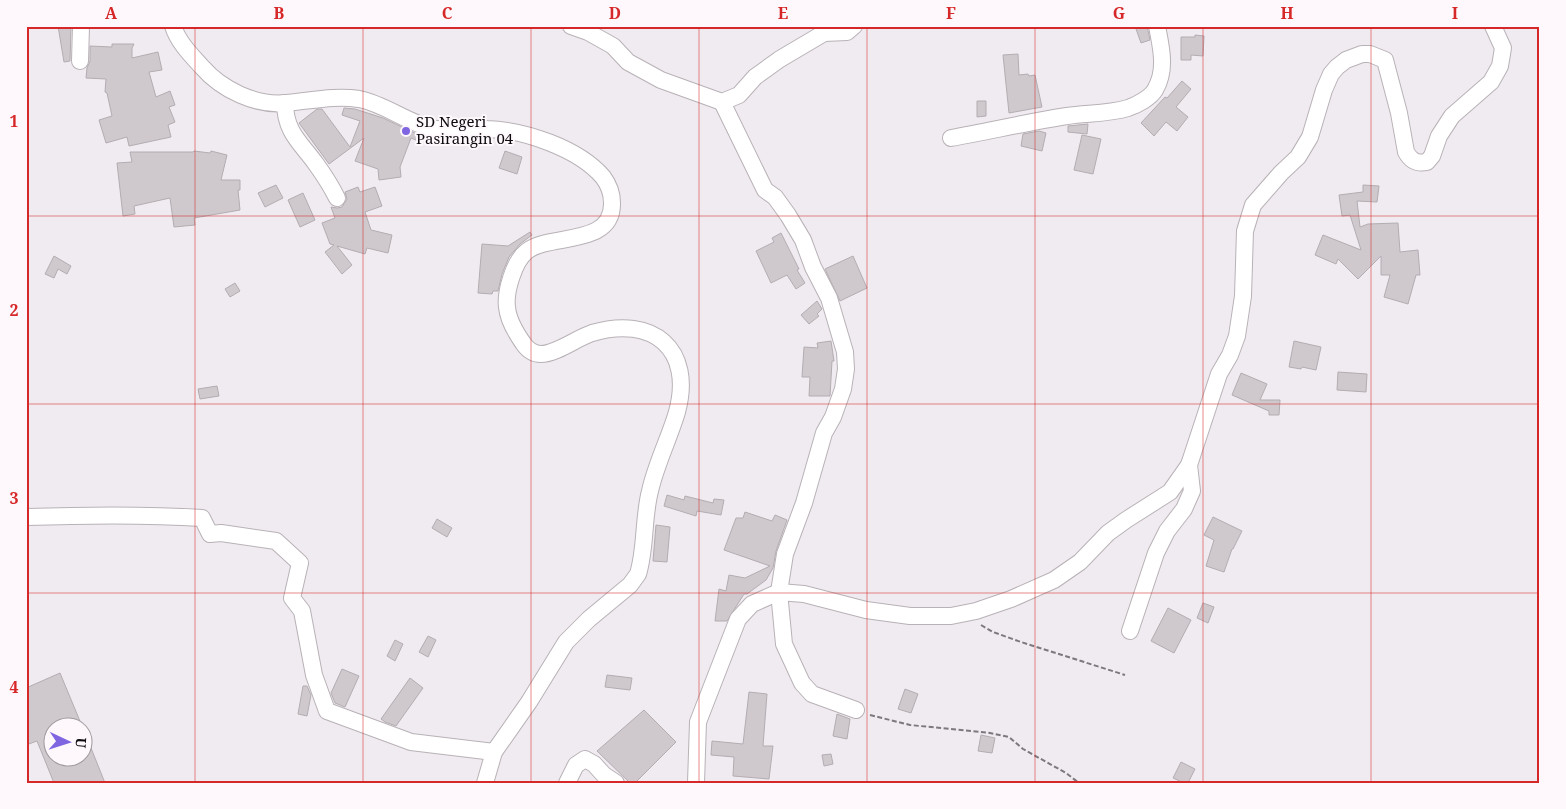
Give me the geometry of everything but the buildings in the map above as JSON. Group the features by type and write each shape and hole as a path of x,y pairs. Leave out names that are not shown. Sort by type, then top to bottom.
{"street":[{"path":"80,62 81,26"},
{"path":"173,26 176,33 206,72 224,86 247,97 260,101 285,103 334,98 360,99 377,104 433,128 505,130 550,142 575,154 598,172 608,184 612,200 609,219 600,228 587,234 537,246 525,252 512,274 506,306 514,329 527,348 540,354 549,353 595,332 615,329 636,329 648,333 666,344 674,354 680,368 682,383 680,402 650,488 638,574 630,585 605,604 572,635 494,752 484,783"},
{"path":"571,26 588,32 613,46 628,62 661,80 722,102 739,95 755,77 825,30 847,32 854,26"},
{"path":"951,138 1068,116 1118,111 1143,101 1155,90 1161,75 1163,59 1157,26"},
{"path":"696,783 698,722 738,619 752,604 779,592 804,594 866,610 910,616 951,616 976,611 1018,596 1054,580 1080,562 1108,533 1170,492 1189,465 1219,374 1237,336 1244,296 1245,231 1253,206 1281,173 1298,157 1310,137 1324,90 1331,74 1341,63 1362,54 1370,54 1385,60 1399,113 1406,152 1416,162 1427,162 1432,156 1439,136 1452,116 1491,82 1500,66 1503,48 1493,26"},
{"path":"722,102 765,190 775,197 803,240 813,267 829,298 846,352 843,389 824,434 807,494 785,554 779,592 784,644 802,683 812,694 856,710"},
{"path":"285,103 285,117 289,127 326,178 337,198"},
{"path":"1130,631 1156,553 1167,531 1184,509 1192,491 1189,465"},
{"path":"26,517 150,514 202,518 210,534 276,541 300,563 292,598 302,611 314,675 327,711 411,742 494,752"},
{"path":"567,783 576,765 584,759 594,764 604,776 616,783"}],"path":[{"path":"976,611 974,619 993,632 1125,675"},
{"path":"856,710 910,725 990,733 1009,737 1023,749 1066,773 1079,783"}],"place":[{"name":"SD Negeri Pasirangin 04","path":"406,131"}]}
